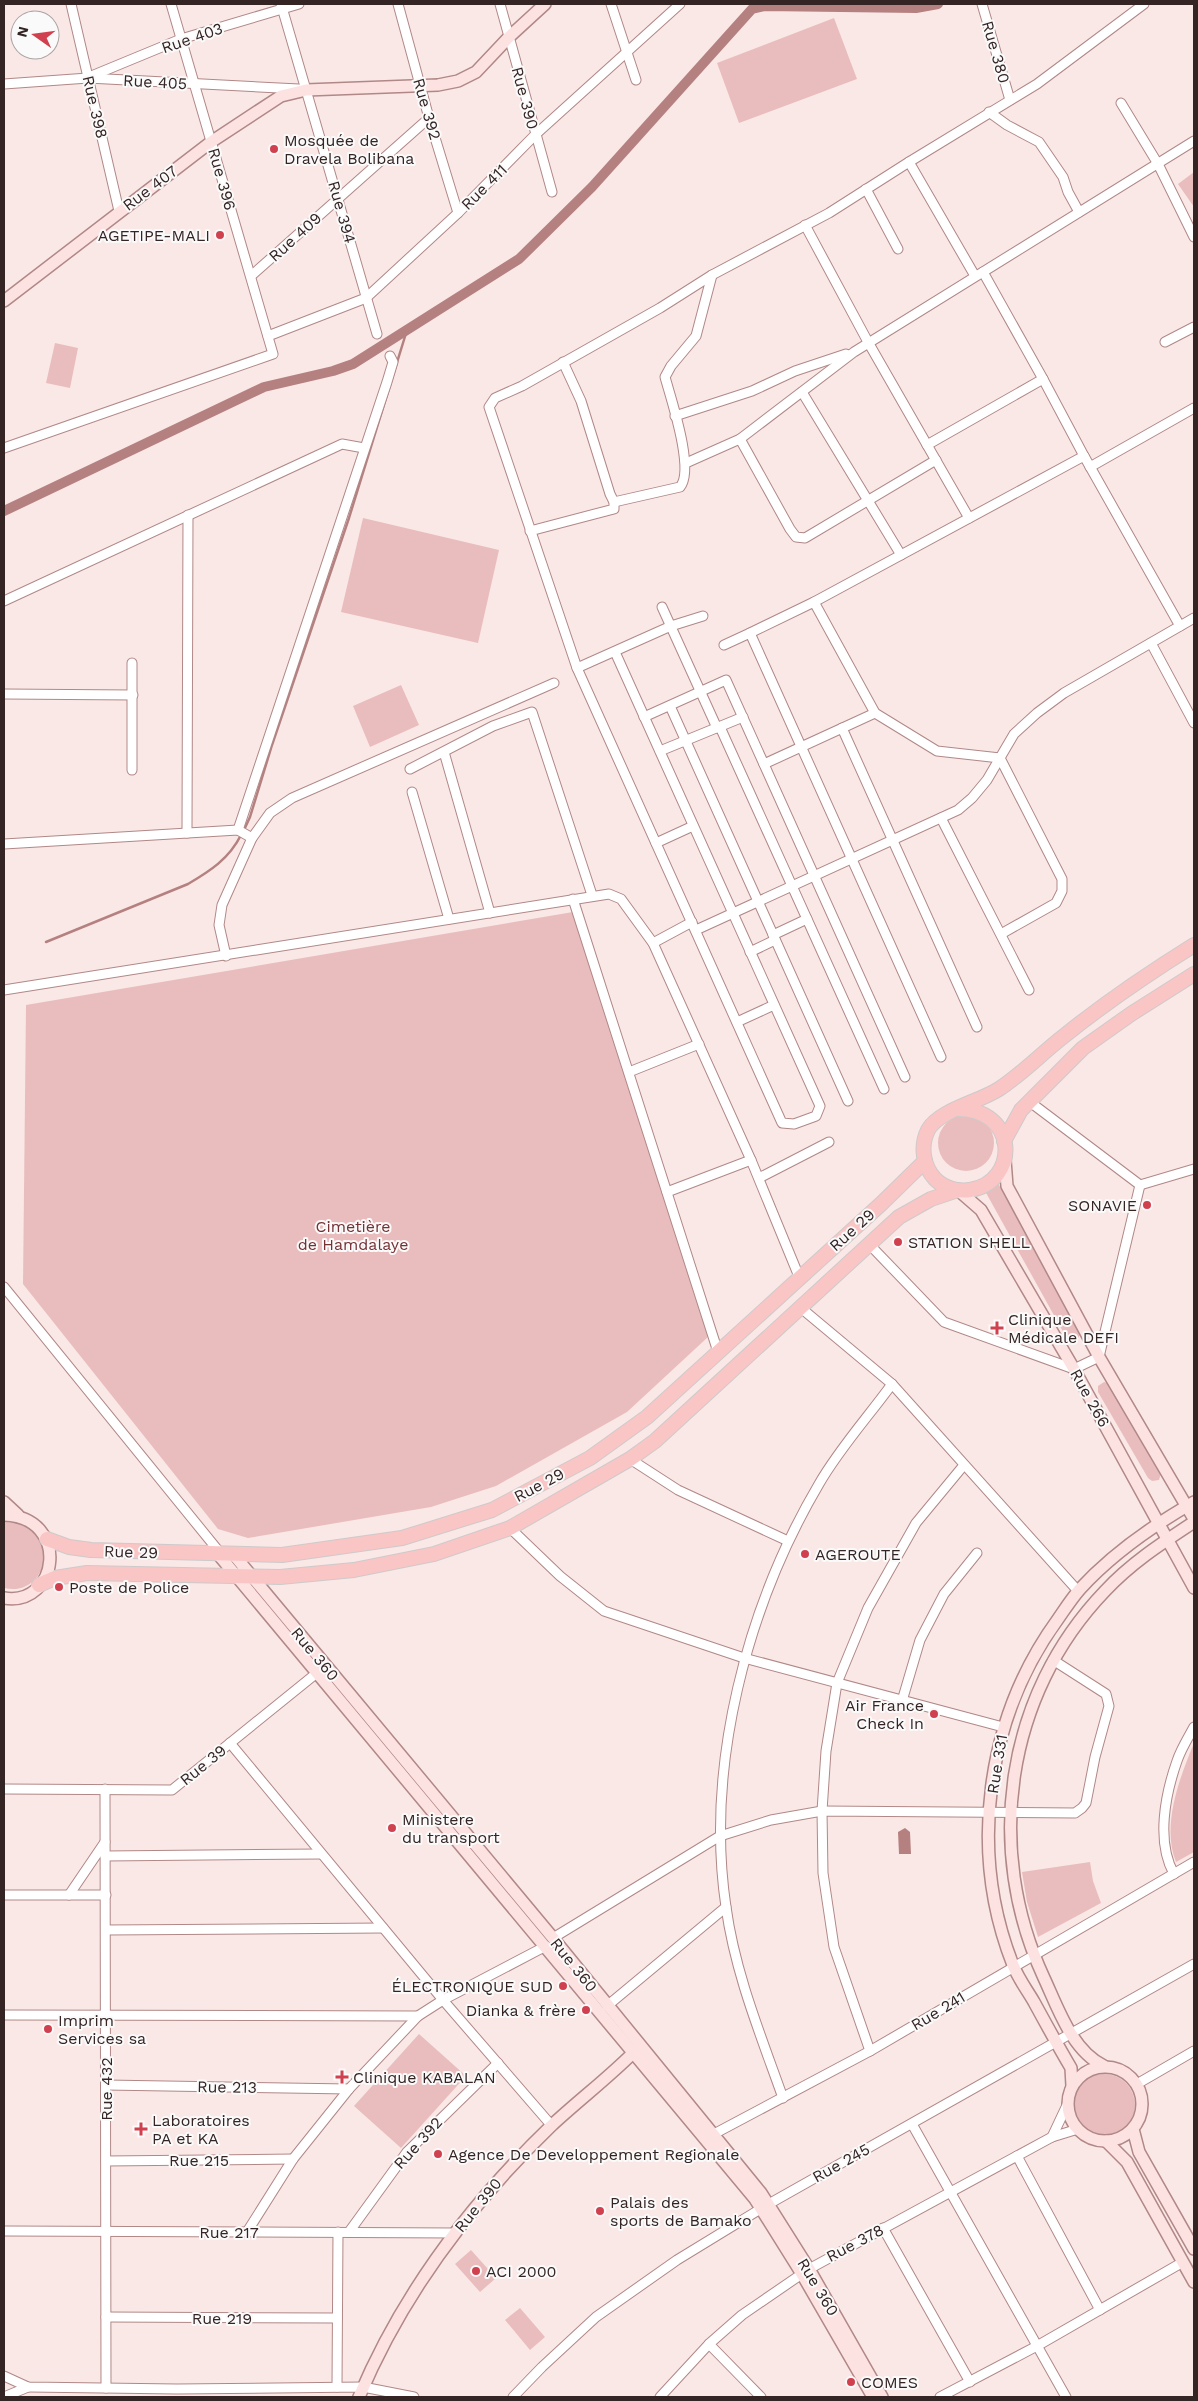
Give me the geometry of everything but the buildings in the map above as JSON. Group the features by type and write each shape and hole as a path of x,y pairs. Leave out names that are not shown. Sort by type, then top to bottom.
{"main road":[{"name":"Rue 407","path":"4,301 211,142 282,96 306,90 438,85 458,81 476,72 544,4"},
{"path":"1194,945 1138,980 1064,1036 1008,1083 985,1098 940,1116 929,1129 923,1145 925,1161 937,1181 958,1190 969,1191 989,1182 1002,1165 1005,1148 1021,1110 1083,1048 1131,1014 1194,974"},
{"path":"955,1109 971,1109 986,1115 998,1126 1005,1148"},
{"name":"Rue 266","path":"1005,1148 1007,1186 1099,1357 1190,1504 1194,1520"},
{"name":"Rue 29","path":"47,1539 91,1550 282,1555 392,1540 461,1521 492,1510 590,1458 647,1417 800,1279 925,1161"},
{"path":"4,1606 55,1578 86,1573 280,1577 354,1570 434,1554 510,1528 630,1459 655,1441 899,1217 931,1198 958,1190"},
{"name":"Rue 266","path":"958,1190 981,1210 1074,1369 1194,1588"},
{"path":"4,1502 18,1515 35,1524 47,1539 50,1551 50,1564 40,1585"},
{"name":"Rue 331","path":"1072,2086 1071,2068 1014,1966 996,1906 988,1852 991,1792 1003,1727 1014,1696 1037,1648 1078,1590 1100,1569 1157,1523 1190,1504"},
{"path":"4,1515 18,1515"},
{"name":"Rue 331","path":"1104,2066 1091,2060 1084,2054 1072,2034 1033,1955 1011,1864 1010,1813 1016,1763 1024,1726 1053,1660 1081,1620 1104,1592 1138,1560 1194,1520"},
{"path":"224,1554 244,1576 318,1672 549,1942 764,2207"},
{"name":"Rue 360","path":"224,1554 549,1942 607,2006 637,2050 761,2193 764,2207 882,2397"},
{"path":"4,1598 19,1598"},
{"name":"Rue 390","path":"361,2392 381,2349 408,2302 455,2233 502,2176 552,2126 637,2050"},
{"path":"1104,2066 1122,2071 1137,2084 1141,2095 1142,2107 1139,2119 1133,2129 1125,2136 1106,2141 1086,2136 1078,2130 1069,2113 1068,2103 1072,2086 1085,2072 1104,2066"},
{"path":"1133,2129 1139,2152 1193,2245"},
{"path":"1106,2141 1127,2162 1194,2282"},
{"path":"805,2271 873,2397"}],"street":[{"name":"Rue 398","path":"71,4 119,211"},
{"name":"Rue 396","path":"4,448 274,354 171,4"},
{"name":"Rue 403","path":"88,78 181,39 282,6 299,4"},
{"name":"Rue 392","path":"398,4 429,118 458,213"},
{"name":"Rue 390","path":"500,4 552,192"},
{"path":"611,4 636,80"},
{"name":"Rue 411","path":"268,336 366,298 458,213 535,135 680,4"},
{"name":"Rue 380","path":"982,4 1010,100"},
{"path":"615,652 820,1106 816,1116 794,1124 782,1123 577,668 489,407 495,398 564,362 660,308 712,275 806,225 1037,84 1144,4"},
{"name":"Rue 394","path":"282,6 377,334"},
{"name":"Rue 405","path":"4,84 88,78 306,90"},
{"path":"1121,103 1158,164 1194,237"},
{"path":"990,112 1007,125 1039,142 1063,177 1068,192 1079,212"},
{"name":"Rue 409","path":"251,276 429,118"},
{"path":"686,463 740,439 868,342 1194,141"},
{"path":"909,162 1043,379 1090,467 1180,626"},
{"path":"866,189 898,249"},
{"path":"806,225 868,342 969,518"},
{"path":"614,502 680,487 686,478 686,463 665,377 671,366 696,336 712,275"},
{"path":"1164,342 1194,326"},
{"path":"675,416 752,391 795,371 854,352"},
{"path":"238,830 387,382 392,362 390,356"},
{"path":"530,531 614,511 614,502 581,401 564,362"},
{"path":"927,445 1043,379"},
{"path":"802,392 901,555"},
{"path":"1090,467 1194,408"},
{"path":"740,439 796,536 805,538 936,460"},
{"path":"4,601 342,444 364,448"},
{"path":"724,645 814,602 1084,456"},
{"path":"187,833 188,515"},
{"path":"814,602 875,713 937,751 1000,758"},
{"path":"662,607 884,1089"},
{"path":"577,668 671,626 702,616"},
{"path":"654,943 694,926 733,914 958,810 972,798 987,780 1014,734 1037,713 1064,693 1194,618"},
{"path":"750,633 941,1057"},
{"path":"1151,643 1194,723"},
{"path":"132,663 132,770"},
{"path":"644,717 726,680 905,1077"},
{"path":"226,956 219,925 222,905 252,838 270,813 292,798 554,683"},
{"path":"4,694 133,695"},
{"path":"670,706 848,1101"},
{"path":"410,769 493,726 532,712 592,895"},
{"path":"764,764 875,713"},
{"path":"660,751 743,717"},
{"path":"842,728 977,1027"},
{"path":"444,752 490,912"},
{"path":"1000,758 1062,879 1062,891 1056,903 1001,934"},
{"path":"412,792 449,919"},
{"path":"941,818 1030,990"},
{"path":"656,843 694,826"},
{"path":"4,844 238,830 252,838"},
{"path":"4,990 226,956 592,895 609,894 620,900 654,943 759,1178 800,1279"},
{"path":"574,899 718,1352"},
{"path":"750,952 807,919"},
{"path":"737,1022 774,1006"},
{"path":"629,1072 698,1044"},
{"path":"1030,1102 1140,1185"},
{"path":"759,1178 829,1142"},
{"path":"667,1192 751,1160"},
{"path":"1140,1185 1194,1169"},
{"path":"870,1244 944,1322 1074,1369 1099,1357 1140,1185"},
{"path":"4,1287 224,1554"},
{"path":"801,1308 892,1384 1078,1590"},
{"path":"783,2098 758,2030 736,1959 726,1907 720,1836 724,1772 733,1707 744,1658 788,1541 820,1482 892,1384"},
{"path":"630,1459 678,1490 788,1541"},
{"path":"870,2051 834,1947 823,1873 822,1811 826,1751 837,1683 868,1608 916,1523 964,1465"},
{"path":"510,1528 560,1576 604,1611 744,1658 1003,1727"},
{"path":"902,1701 920,1640 944,1594 977,1553"},
{"path":"247,2232 293,2159 348,2090 418,2016 443,2000 549,1942 720,1836 771,1820 822,1811 890,1810 1075,1813 1086,1803 1095,1757 1109,1706 1106,1694 1053,1660"},
{"name":"Rue 39","path":"4,1789 172,1790 318,1672"},
{"path":"1194,1727 1177,1760 1168,1792 1164,1843 1169,1865 1174,1874 1194,1862"},
{"path":"230,1743 443,2000 552,2126"},
{"name":"Rue 432","path":"106,1790 106,2388"},
{"path":"69,1895 106,1841"},
{"path":"106,1856 322,1854"},
{"name":"Rue 241","path":"712,2135 870,2051 1174,1874"},
{"path":"4,1895 106,1895"},
{"path":"607,2006 726,1907"},
{"path":"106,1930 383,1928"},
{"name":"Rue 245","path":"513,2397 596,2317 677,2260 764,2207 1194,1964"},
{"path":"4,2015 418,2016"},
{"path":"1137,2084 1194,2051"},
{"name":"Rue 392","path":"349,2232 407,2152 498,2063"},
{"name":"Rue 213","path":"106,2085 348,2090"},
{"path":"1052,2137 1068,2103"},
{"path":"912,2124 1066,2397"},
{"name":"Rue 378","path":"660,2397 709,2344 742,2315 805,2271 1052,2137 1078,2130"},
{"path":"1016,2156 1100,2310"},
{"name":"Rue 215","path":"106,2161 293,2159"},
{"path":"883,2228 970,2382"},
{"name":"Rue 217","path":"4,2231 455,2233"},
{"path":"336,2387 338,2232"},
{"path":"940,2397 1037,2346 1183,2262"},
{"name":"Rue 219","path":"106,2318 337,2318"},
{"path":"709,2344 761,2397"},
{"path":"4,2376 28,2387 82,2393 106,2388 177,2393 336,2387 361,2392 414,2397"},
{"path":"4,2397 28,2387"}],"green space":[{"path":"834,18 857,79 739,123 717,63"},
{"path":"1194,172 1194,207 1178,184"},
{"path":"55,343 78,348 70,388 46,383"},
{"path":"363,518 499,550 478,643 341,612"},
{"path":"401,685 419,725 370,747 353,706"},
{"name":"Cimetière de Hamdalaye","path":"573,912 708,1337 627,1412 496,1486 431,1507 248,1538 218,1529 23,1284 26,1005"},
{"path":"966,1115 977,1117 986,1123 992,1132 994,1143 992,1154 986,1163 977,1169 966,1171 955,1169 946,1163 940,1154 938,1143 940,1132 946,1123 955,1117"},
{"path":"998,1183 1079,1330 1080,1335 1076,1341 1072,1342 1066,1337 985,1191"},
{"path":"1104,1382 1108,1383 1161,1473 1159,1480 1152,1481 1148,1478 1098,1392 1098,1386"},
{"path":"4,1522 23,1524 36,1533 43,1544 44,1558 40,1571 32,1582 20,1588 4,1588"},
{"path":"1194,1743 1194,1852 1176,1862 1172,1848 1171,1817 1178,1786"},
{"path":"1090,1862 1093,1881 1101,1903 1038,1937 1027,1902 1022,1872"},
{"path":"419,2034 466,2076 401,2148 354,2106"},
{"path":"1104,2074 1116,2077 1126,2083 1132,2093 1135,2105 1132,2117 1126,2127 1116,2133 1104,2136 1092,2133 1082,2127 1076,2117 1073,2105 1076,2093 1082,2083 1092,2077"},
{"name":"ACI 2000","path":"471,2250 496,2278 480,2292 455,2264"},
{"name":"ACI 2000","path":"520,2308 545,2337 530,2350 505,2320"}],"shaded area":[{"path":"905,1828 910,1832 911,1854 899,1854 898,1832"}],"waterway":[{"path":"4,511 264,387 333,371 353,364 519,259 592,187 752,9 765,6 916,8 938,4"},
{"path":"244,830 250,817 272,745 349,518 407,330"},
{"path":"46,942 188,884 225,858 241,835"}],"place":[{"name":"Mosquée de Dravela Bolibana","path":"274,149"},
{"name":"AGETIPE-MALI","path":"220,235"},
{"name":"SONAVIE","path":"1147,1205"},
{"name":"STATION SHELL","path":"898,1242"},
{"name":"Clinique Médicale DEFI","path":"997,1328"},
{"name":"AGEROUTE","path":"805,1554"},
{"name":"Poste de Police","path":"59,1587"},
{"name":"Air France Check In","path":"934,1714"},
{"name":"Ministere du transport","path":"392,1828"},
{"name":"ÉLECTRONIQUE SUD","path":"563,1986"},
{"name":"Dianka & frère","path":"586,2010"},
{"name":"Imprim Services sa","path":"48,2029"},
{"name":"Clinique KABALAN","path":"342,2077"},
{"name":"Laboratoires PA et KA","path":"141,2129"},
{"name":"Agence De Developpement Regionale","path":"438,2154"},
{"name":"Palais des sports de Bamako","path":"600,2211"},
{"name":"ACI 2000","path":"476,2271"},
{"name":"COMES","path":"851,2382"}]}
